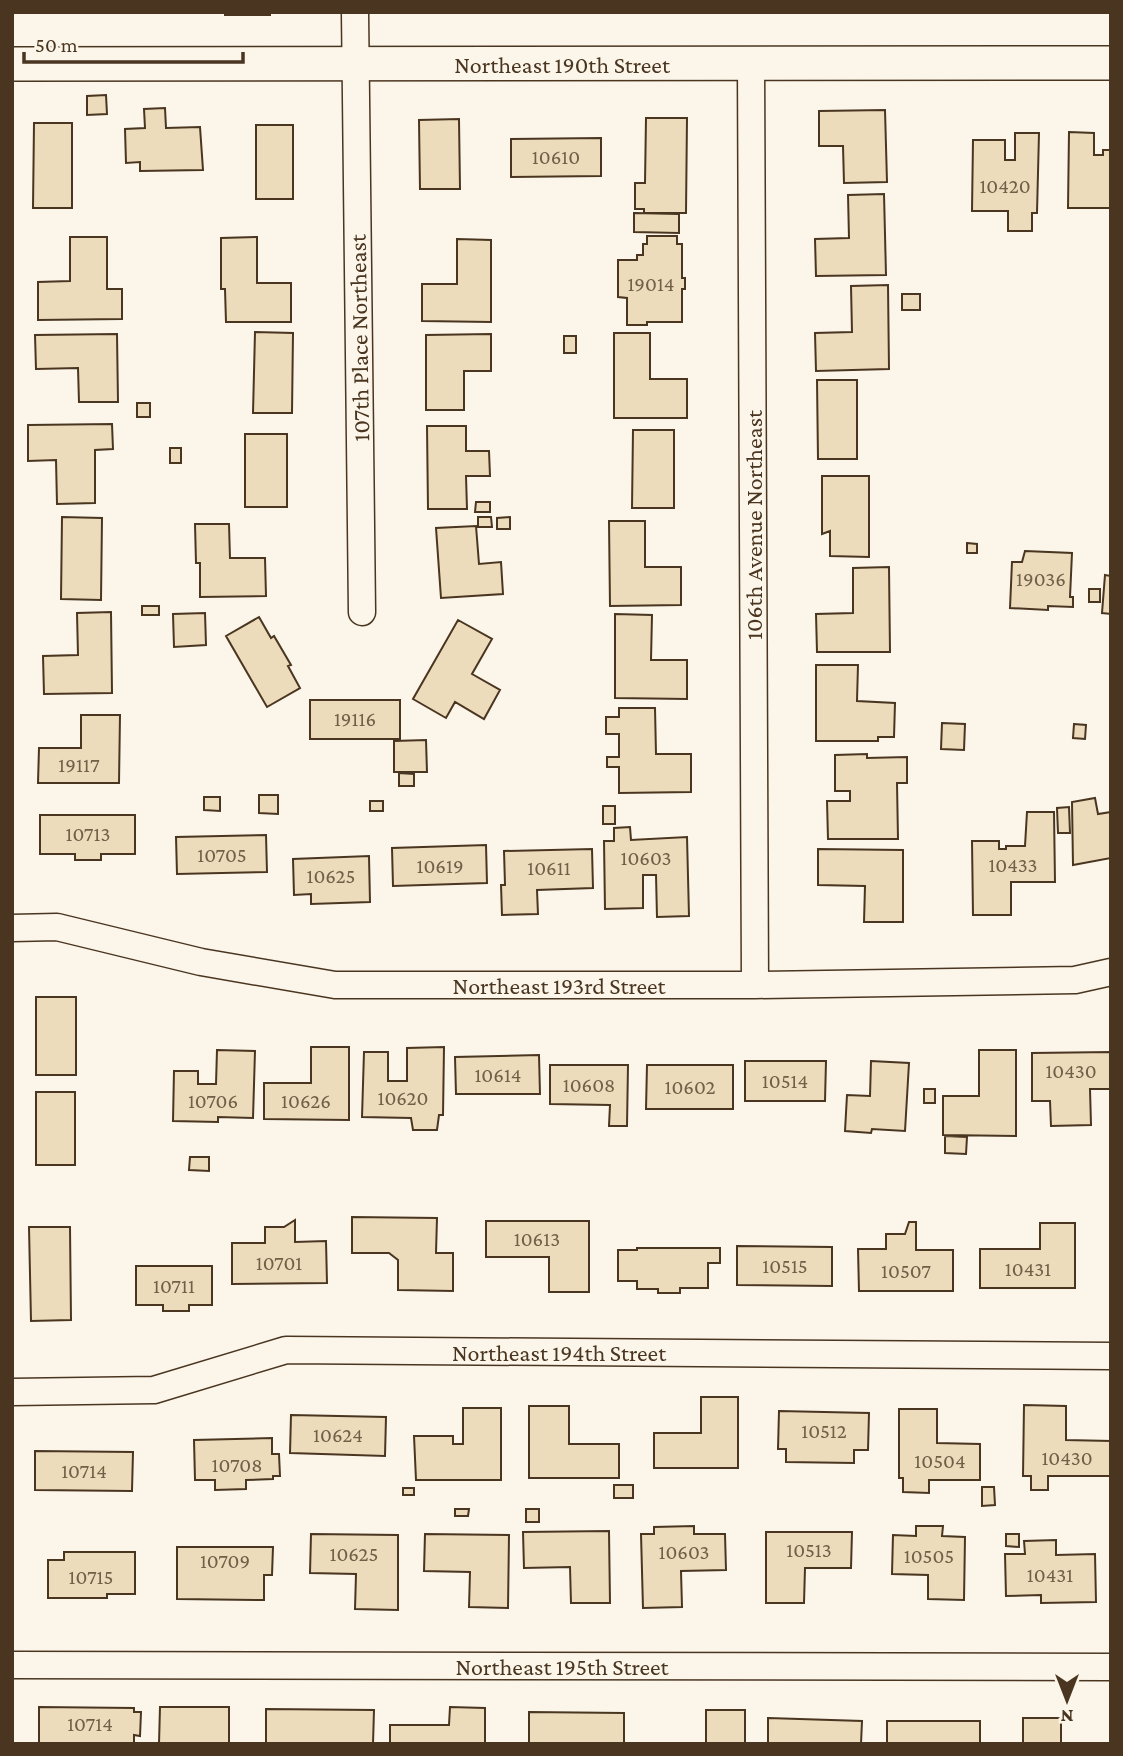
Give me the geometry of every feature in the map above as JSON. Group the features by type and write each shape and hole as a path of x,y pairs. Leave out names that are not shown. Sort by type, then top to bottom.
{"street":[{"name":"107th Place Northeast","path":"355,12 362,612"},
{"name":"Northeast 190th Street","path":"12,64 1111,64"},
{"name":"106th Avenue Northeast","path":"751,64 754,985"},
{"name":"Northeast 193rd Street","path":"12,928 57,927 201,962 335,985 754,985 1075,980 1111,972"},
{"name":"Northeast 194th Street","path":"12,1392 154,1390 286,1350 1111,1356"},
{"name":"Northeast 195th Street","path":"12,1665 1111,1667"}],"building":[{"path":"225,12 270,12 270,15 225,15"},
{"path":"106,95 107,114 87,115 87,96"},
{"path":"165,108 166,128 200,127 203,170 140,171 140,162 126,163 125,129 145,128 144,109"},
{"path":"885,110 887,182 844,183 843,146 819,146 819,111"},
{"path":"646,118 687,118 686,213 644,213 644,209 635,209 635,183 645,183"},
{"path":"459,119 460,189 420,189 419,120"},
{"path":"34,123 72,123 72,208 33,208"},
{"path":"256,125 293,125 293,199 256,199"},
{"path":"1069,132 1094,133 1094,155 1103,155 1103,150 1111,150 1111,208 1068,208"},
{"path":"1015,133 1039,133 1037,213 1032,213 1032,231 1008,231 1008,211 972,211 973,140 1005,140 1005,160 1015,160"},
{"path":"601,138 601,176 511,177 511,139"},
{"path":"884,194 886,275 816,276 815,239 849,238 848,195"},
{"path":"634,213 679,214 679,233 634,232"},
{"path":"647,236 677,236 677,244 682,244 682,278 685,278 685,289 682,289 682,322 627,325 627,298 618,297 618,260 637,260 637,255 643,255 643,244 647,244"},
{"path":"70,237 107,237 107,289 122,289 122,319 38,320 38,282 70,281"},
{"path":"257,237 257,283 291,283 291,322 226,322 225,289 221,289 221,238"},
{"path":"457,239 491,240 491,322 422,321 422,284 457,284"},
{"path":"888,285 889,369 816,371 815,333 852,332 851,286"},
{"path":"902,294 920,294 920,310 902,310"},
{"path":"255,332 293,333 292,413 253,413"},
{"path":"614,333 650,333 650,379 687,379 687,418 614,418"},
{"path":"117,334 118,402 79,402 78,368 36,369 35,335"},
{"path":"491,334 491,371 464,371 464,410 426,410 426,335"},
{"path":"564,336 576,336 576,353 564,353"},
{"path":"817,380 857,380 857,459 818,459"},
{"path":"137,403 150,403 150,417 137,417"},
{"path":"112,424 113,449 95,450 95,503 57,504 56,460 28,461 28,425"},
{"path":"427,426 466,426 466,451 489,451 490,476 466,476 467,509 428,509"},
{"path":"633,430 674,430 674,508 632,508"},
{"path":"245,434 287,434 287,507 245,507"},
{"path":"170,448 181,448 181,463 170,463"},
{"path":"822,476 869,476 869,557 830,556 830,531 822,534"},
{"path":"476,502 490,502 490,512 475,512"},
{"path":"62,517 102,518 101,600 61,599"},
{"path":"478,517 491,517 492,527 478,527"},
{"path":"510,517 510,529 497,529 497,518"},
{"path":"609,521 645,521 645,567 681,567 681,605 610,606"},
{"path":"195,524 229,524 230,558 265,558 266,596 200,597 200,563 196,563"},
{"path":"476,526 479,564 501,562 503,594 441,598 436,528"},
{"path":"967,543 977,544 977,553 967,553"},
{"path":"1025,551 1072,553 1070,597 1073,597 1073,607 1048,606 1048,610 1010,608 1012,562 1022,562"},
{"path":"889,567 890,652 817,652 816,614 853,613 853,568"},
{"path":"1105,575 1111,576 1111,614 1102,613"},
{"path":"1089,589 1100,589 1100,602 1089,602"},
{"path":"142,606 159,606 159,615 142,615"},
{"path":"111,612 112,693 44,694 43,656 78,655 77,613"},
{"path":"205,613 206,645 174,647 173,614"},
{"path":"615,614 652,615 651,660 687,660 687,699 615,698"},
{"path":"259,617 291,665 288,666 300,688 267,707 226,636"},
{"path":"458,620 492,639 472,674 500,690 484,719 455,702 446,718 413,699"},
{"path":"816,665 858,665 857,701 895,703 894,737 878,737 878,741 816,741"},
{"path":"310,700 400,700 400,739 310,739"},
{"path":"619,708 655,708 656,754 691,754 691,792 619,793 619,767 607,767 607,757 619,757 619,734 606,734 606,717 619,717"},
{"path":"81,715 120,715 119,783 38,783 39,748 81,748"},
{"path":"942,723 965,724 964,750 941,749"},
{"path":"1074,724 1086,725 1085,739 1073,738"},
{"path":"426,740 427,772 394,772 394,741"},
{"path":"867,754 867,758 907,757 907,783 897,783 898,839 828,839 827,801 850,801 850,791 835,791 835,755"},
{"path":"399,773 414,774 414,786 399,786"},
{"path":"259,795 278,795 278,814 259,813"},
{"path":"204,797 220,797 220,811 204,810"},
{"path":"1095,798 1098,814 1111,812 1111,858 1073,865 1072,802"},
{"path":"370,801 383,801 383,811 370,811"},
{"path":"603,806 615,806 615,824 603,824"},
{"path":"1069,807 1070,833 1058,833 1057,808"},
{"path":"1027,812 1054,812 1055,882 1011,882 1011,915 973,915 972,841 999,841 999,849 1006,849 1006,846 1025,846"},
{"path":"40,815 135,815 135,854 101,854 101,860 75,860 75,854 40,854"},
{"path":"630,827 631,840 687,837 689,916 657,917 656,875 643,875 643,908 605,909 604,841 614,841 614,828"},
{"path":"266,835 267,872 177,874 176,837"},
{"path":"486,845 487,883 393,886 392,848"},
{"path":"592,849 593,888 537,890 538,914 502,915 504,851"},
{"path":"818,849 903,850 903,922 864,922 865,886 818,885"},
{"path":"369,856 370,902 311,904 311,894 294,895 293,859"},
{"path":"36,997 76,997 76,1075 36,1075"},
{"path":"311,1047 349,1047 349,1120 264,1119 264,1083 311,1083"},
{"path":"444,1047 443,1115 439,1115 437,1130 413,1130 411,1118 362,1117 364,1052 388,1052 388,1081 407,1081 407,1048"},
{"path":"217,1050 255,1051 253,1118 218,1117 218,1122 173,1121 174,1071 198,1071 198,1084 216,1084"},
{"path":"979,1050 1016,1050 1016,1136 943,1135 943,1096 979,1096"},
{"path":"1111,1052 1111,1089 1090,1089 1091,1125 1051,1126 1050,1101 1032,1101 1032,1053"},
{"path":"539,1055 540,1094 456,1094 455,1057"},
{"path":"745,1061 826,1061 825,1101 745,1101"},
{"path":"871,1061 909,1063 905,1131 845,1131 847,1095 870,1096"},
{"path":"550,1065 628,1065 627,1126 609,1126 610,1105 550,1104"},
{"path":"647,1065 733,1065 733,1109 646,1109"},
{"path":"924,1089 935,1089 935,1103 924,1103"},
{"path":"36,1092 75,1092 75,1165 36,1165"},
{"path":"945,1136 967,1137 966,1154 945,1153"},
{"path":"190,1157 209,1157 209,1171 189,1170"},
{"path":"352,1217 437,1218 436,1253 453,1253 453,1291 398,1290 398,1260 389,1253 352,1253"},
{"path":"295,1220 295,1242 326,1241 327,1283 232,1284 232,1243 265,1243 265,1227 284,1227"},
{"path":"486,1221 589,1221 589,1292 549,1292 549,1257 486,1257"},
{"path":"909,1222 916,1222 916,1250 953,1250 953,1291 859,1291 858,1249 886,1249 886,1234 905,1234"},
{"path":"1040,1223 1075,1223 1075,1288 980,1288 980,1249 1040,1249"},
{"path":"29,1227 70,1227 71,1320 31,1321"},
{"path":"737,1246 832,1247 832,1286 737,1285"},
{"path":"720,1248 720,1263 708,1263 708,1288 680,1288 680,1293 658,1293 658,1289 637,1289 637,1281 618,1281 618,1250"},
{"path":"136,1266 212,1266 212,1305 189,1305 189,1311 163,1311 163,1305 136,1305"},
{"path":"701,1397 738,1397 738,1468 654,1468 654,1433 701,1433"},
{"path":"1024,1405 1066,1406 1066,1440 1111,1441 1111,1476 1048,1476 1048,1490 1031,1490 1031,1476 1023,1476"},
{"path":"529,1406 569,1406 569,1444 619,1444 619,1478 529,1478"},
{"path":"463,1408 501,1408 501,1480 416,1480 414,1436 453,1436 453,1444 463,1444"},
{"path":"899,1409 937,1409 937,1443 980,1444 980,1480 929,1480 929,1493 903,1492 903,1478 899,1478"},
{"path":"779,1411 869,1413 868,1450 854,1450 854,1463 786,1462 786,1449 778,1449"},
{"path":"291,1415 386,1417 385,1456 290,1453"},
{"path":"272,1438 272,1454 279,1454 280,1476 273,1476 273,1479 246,1480 246,1489 215,1490 215,1480 195,1480 194,1440"},
{"path":"35,1451 133,1452 132,1491 35,1490"},
{"path":"614,1485 633,1485 633,1498 614,1498"},
{"path":"982,1487 994,1487 995,1505 982,1506"},
{"path":"403,1488 414,1488 414,1495 403,1495"},
{"path":"455,1509 469,1509 468,1516 455,1516"},
{"path":"526,1509 539,1509 539,1522 526,1522"},
{"path":"694,1526 694,1534 725,1534 726,1570 681,1571 682,1607 643,1608 641,1534 654,1534 654,1527"},
{"path":"916,1526 943,1526 942,1536 965,1537 964,1600 928,1599 928,1575 892,1574 893,1535 916,1536"},
{"path":"609,1531 610,1603 571,1603 570,1567 524,1568 523,1532"},
{"path":"766,1532 852,1532 851,1568 805,1568 804,1603 766,1603"},
{"path":"311,1534 398,1535 398,1610 355,1609 356,1574 310,1573"},
{"path":"425,1534 509,1535 508,1608 469,1607 470,1572 424,1571"},
{"path":"1006,1534 1019,1534 1019,1547 1006,1546"},
{"path":"1056,1540 1056,1555 1095,1554 1096,1602 1041,1603 1041,1595 1006,1596 1005,1554 1025,1554 1024,1541"},
{"path":"177,1547 273,1547 272,1575 264,1575 264,1600 177,1599"},
{"path":"64,1552 135,1552 135,1594 107,1594 107,1598 48,1598 48,1560 64,1560"},
{"path":"39,1707 134,1708 134,1712 141,1712 140,1736 134,1735 134,1744 39,1744"},
{"path":"160,1707 229,1707 229,1744 159,1744"},
{"path":"450,1707 485,1708 485,1744 390,1744 390,1725 449,1725"},
{"path":"266,1709 374,1710 373,1744 266,1744"},
{"path":"706,1710 745,1710 745,1744 706,1744"},
{"path":"529,1712 624,1713 624,1744 529,1744"},
{"path":"768,1718 862,1721 861,1744 768,1744"},
{"path":"1023,1718 1061,1718 1061,1744 1023,1744"},
{"path":"887,1721 980,1721 980,1744 887,1744"}]}
